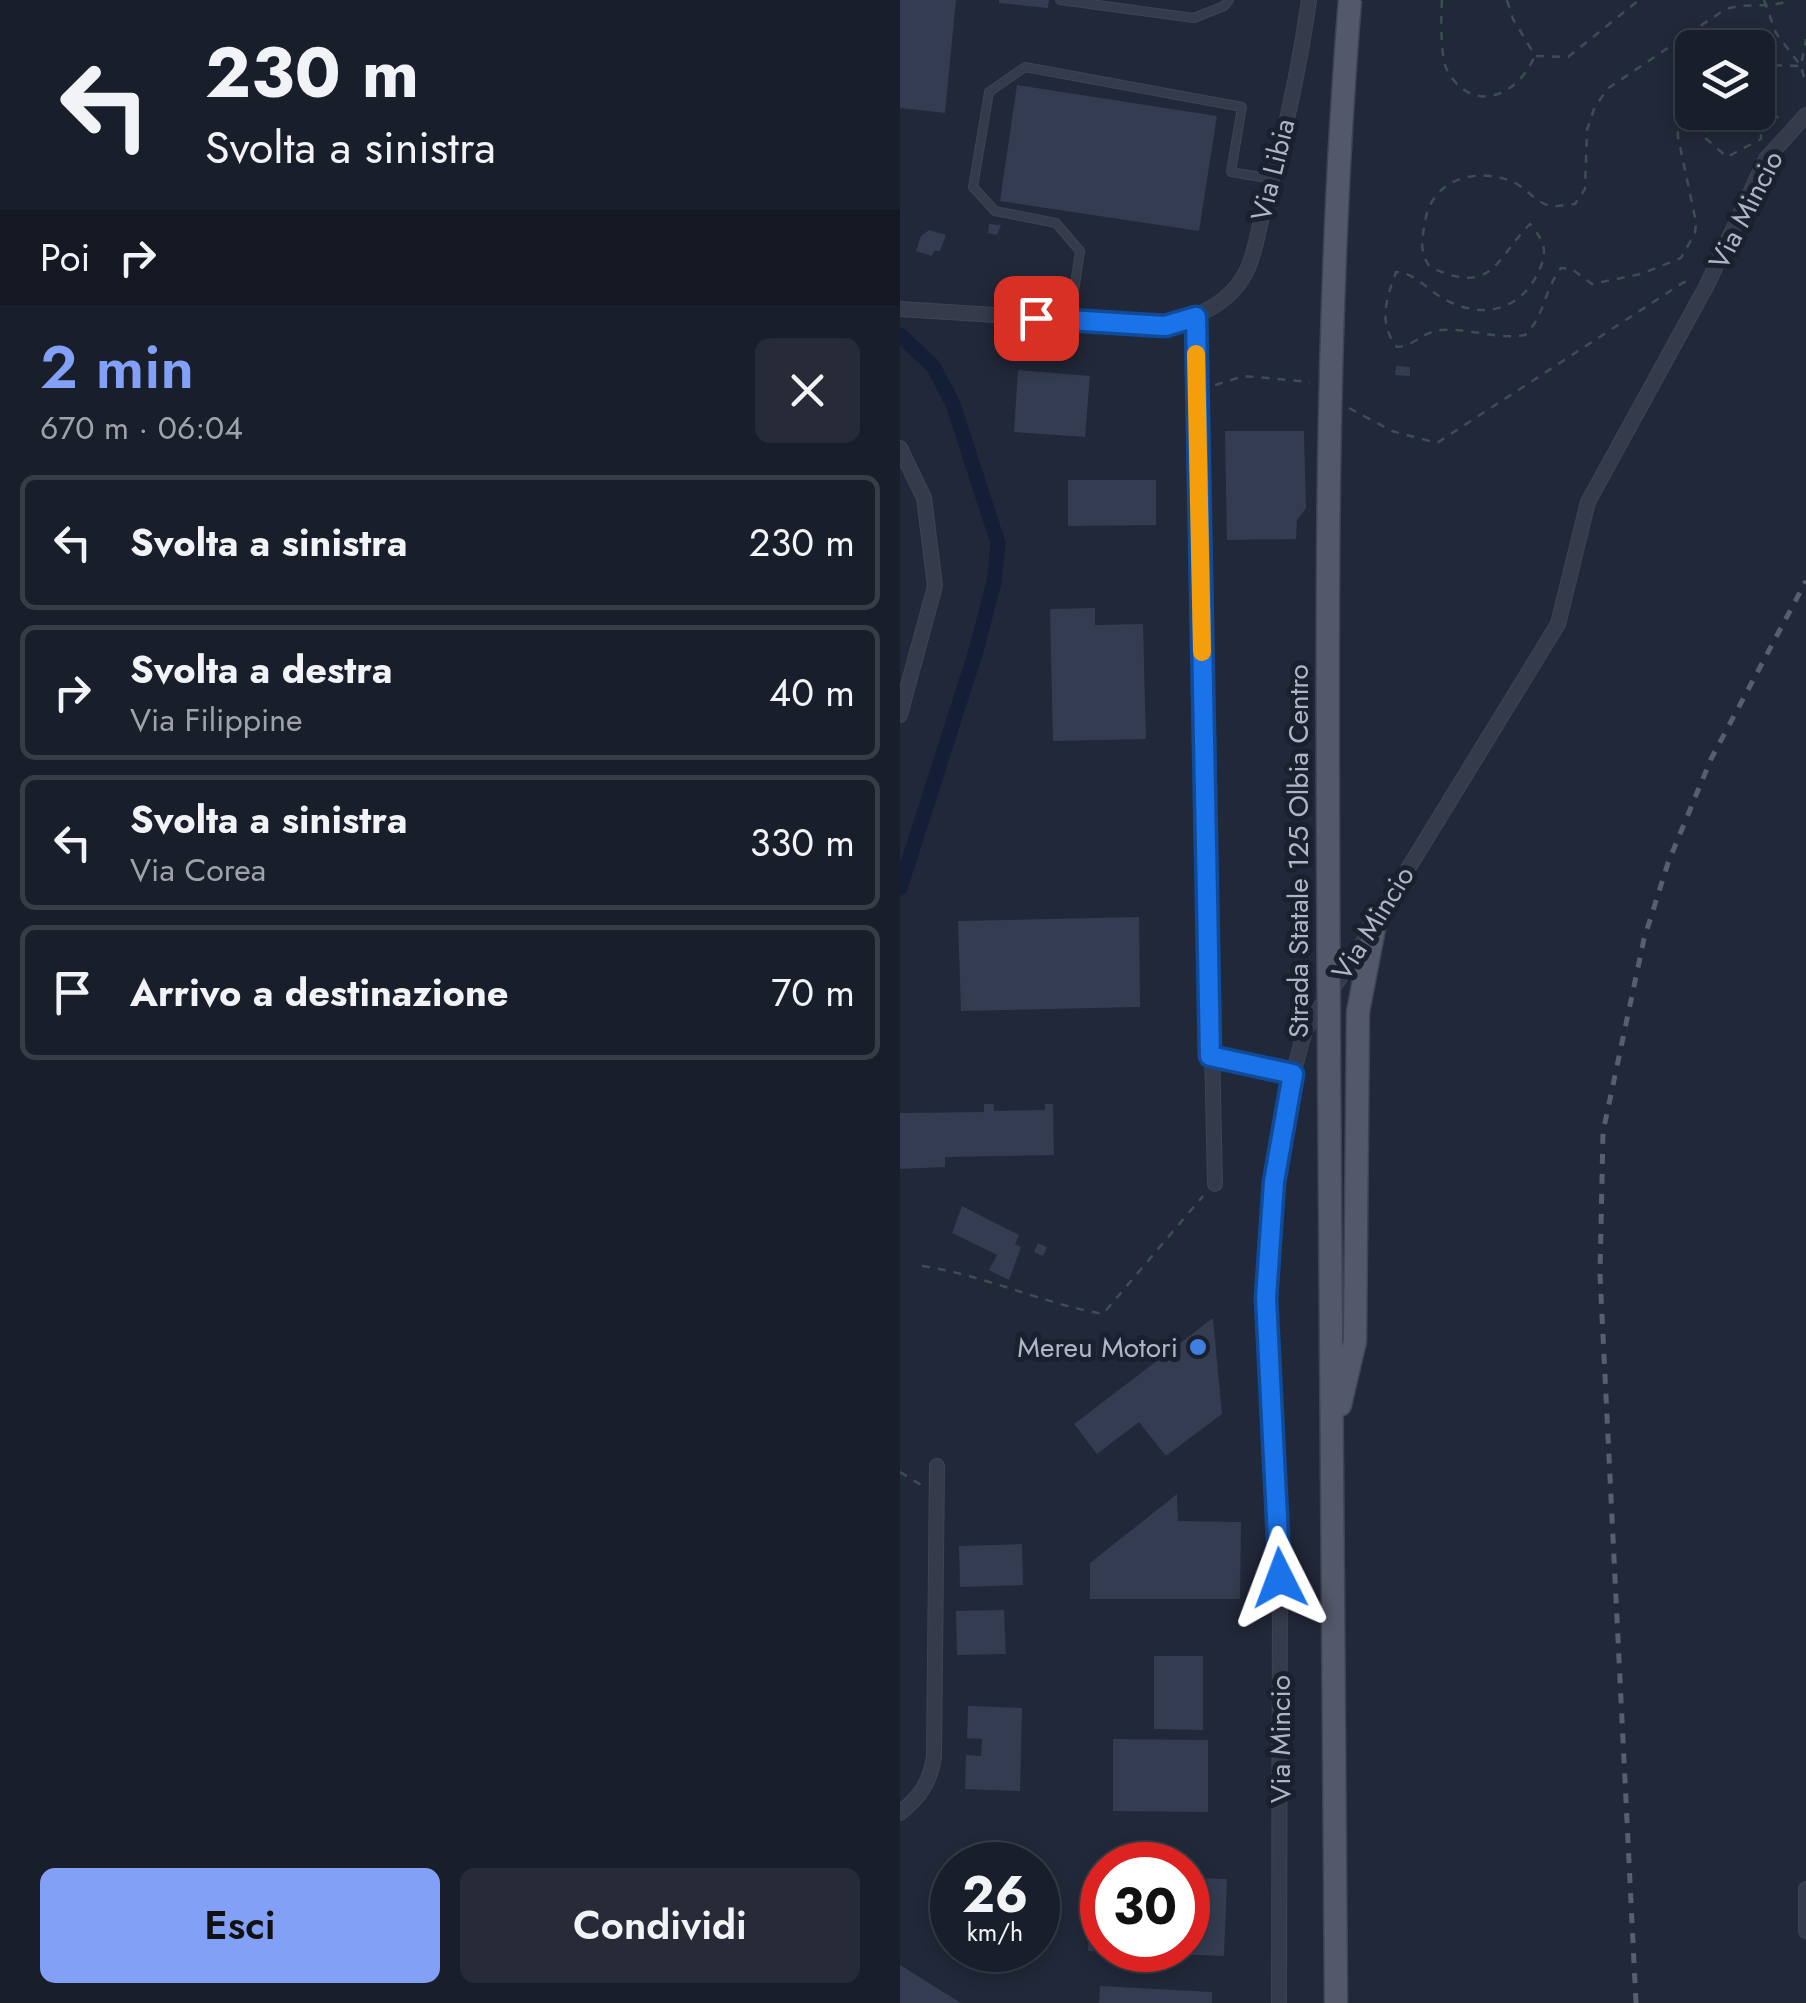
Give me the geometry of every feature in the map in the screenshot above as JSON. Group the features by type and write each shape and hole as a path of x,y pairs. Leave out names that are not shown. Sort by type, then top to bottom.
{"main road":[{"name":"Strada Statale 125 Olbia Centro","path":"1336,2003 1328,1067 1328,498 1339,178 1350,0"},
{"path":"1332,1442 1355,1340 1358,1012 1376,918"}],"street":[{"name":"Via Libia","path":"1196,317 1218,304 1246,272 1273,178 1310,0"},
{"name":"Via Mincio","path":"1279,2003 1280,1578 1266,1298 1274,1182 1305,1030 1558,624 1588,502 1708,285 1766,159 1806,114"},
{"path":"901,309 1165,326 1196,317 1214,1184"},
{"path":"900,448 924,498 936,586 900,715"},
{"path":"1210,1056 1293,1074"},
{"path":"900,1813 924,1790 932,1774 934,1756 937,1466"},
{"path":"1806,1888 1806,1932"}],"lane":[{"path":"1060,0 1194,18 1224,6 1229,0"},
{"path":"1070,320 1080,251 1056,223 995,211 973,187 990,92 1025,67 1242,106 1230,172 1273,178"}],"path":[{"path":"1442,0 1446,68 1466,92 1495,97 1517,83 1535,56"},
{"path":"1506,0 1512,19 1535,56"},
{"path":"1535,56 1568,57 1638,0"},
{"path":"1764,0 1776,33 1801,66 1806,86"},
{"path":"1694,30 1734,6 1767,6 1790,0"},
{"path":"1801,66 1806,38"},
{"path":"1675,43 1606,89 1594,108 1587,130 1585,189 1575,204 1551,206 1512,181 1486,177 1444,184 1434,194 1421,248 1430,266 1460,277 1488,273 1498,266 1530,224 1542,238 1545,256 1538,275 1513,304 1482,311 1462,308 1407,273 1396,272 1385,320 1386,334 1397,348 1409,346 1428,331 1447,329 1495,336 1525,335 1539,321 1544,297 1561,268 1572,269 1592,284 1664,267 1681,258 1695,233 1696,222 1678,130"},
{"path":"1775,65 1801,66"},
{"path":"1705,130 1702,135 1727,157 1761,139 1760,130"},
{"path":"1340,400 1392,431 1437,442 1684,282 1708,285"},
{"path":"1196,392 1244,376 1316,382"},
{"path":"922,1266 944,1269 1068,1308 1103,1314 1214,1184"},
{"path":"900,1472 937,1496"}],"building":[{"path":"900,0 956,0 945,113 900,108"},
{"path":"999,0 1049,0 1048,8"},
{"path":"1017,85 1217,116 1199,231 1000,201"},
{"path":"989,224 1001,225 997,235 988,233"},
{"path":"929,230 946,235 940,251 934,251 932,256 916,251 921,236"},
{"path":"1396,366 1410,367 1410,376 1395,375"},
{"path":"1018,370 1090,376 1085,437 1014,432"},
{"path":"1225,431 1304,431 1306,508 1297,520 1296,539 1227,540"},
{"path":"1068,480 1156,480 1156,525 1068,526"},
{"path":"1095,608 1095,625 1143,624 1146,739 1053,741 1050,609"},
{"path":"1139,917 1140,1007 961,1011 958,921"},
{"path":"984,1104 994,1104 994,1111 1045,1110 1045,1104 1053,1104 1054,1155 945,1157 945,1167 900,1169 900,1113 984,1112"},
{"path":"962,1206 1019,1235 1015,1244 1021,1247 1009,1280 989,1270 997,1255 952,1233"},
{"path":"1038,1243 1047,1247 1043,1256 1034,1252"},
{"path":"1213,1318 1222,1414 1166,1456 1139,1422 1097,1454 1074,1424"},
{"path":"1177,1494 1178,1521 1241,1522 1240,1599 1090,1599 1090,1563"},
{"path":"1022,1544 1023,1585 960,1587 959,1546"},
{"path":"1004,1610 1006,1654 957,1655 956,1611"},
{"path":"1154,1656 1203,1656 1203,1730 1154,1729"},
{"path":"968,1706 1022,1708 1020,1791 965,1789 966,1755 981,1756 982,1739 967,1738"},
{"path":"1113,1739 1208,1740 1208,1812 1113,1811"},
{"path":"1210,1879 1227,1879 1224,1956 1210,1955"},
{"path":"900,1965 961,2003 900,2003"},
{"path":"1100,1986 1212,1992 1212,2003 1099,2003"}],"waterway":[{"path":"900,335 933,366 953,404 998,543 994,582 976,651 900,888"}],"railway":[{"path":"1636,2003 1600,1275 1603,1132 1644,939 1668,863 1711,759 1806,581"}],"slow traffic":[{"path":"1196,354 1202,652"}],"place":[{"name":"Mereu Motori","path":"1198,1347"}],"route":[{"path":"1036,318 1165,326 1196,317 1210,1056 1293,1074 1274,1182 1266,1298 1280,1578"}]}
